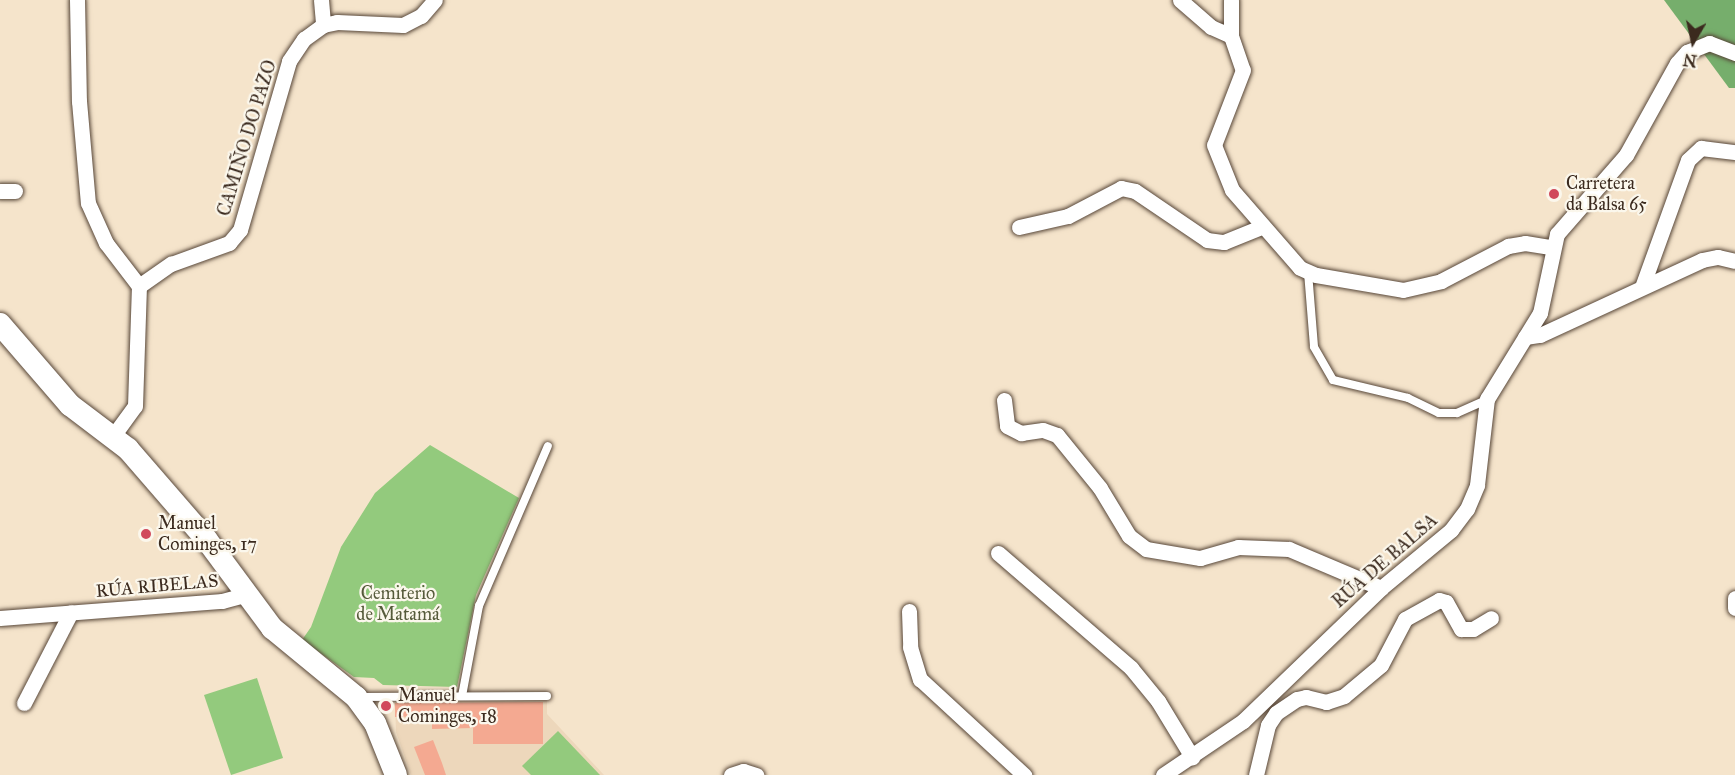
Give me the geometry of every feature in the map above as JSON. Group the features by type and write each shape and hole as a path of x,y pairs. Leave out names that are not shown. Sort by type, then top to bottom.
{"street":[{"path":"77,0 79,101 88,202 106,243 139,286 135,406 113,435"},
{"path":"321,0 323,25 403,25 421,16 435,0"},
{"path":"1180,0 1212,27 1231,36"},
{"path":"1231,0 1231,36 1243,70 1214,144 1232,190 1261,227 1300,268 1308,272 1414,289 1441,281 1508,246 1525,243 1551,247"},
{"name":"CAMIÑO DO PAZO","path":"139,286 171,264 229,243 240,230 289,61 304,39 323,25"},
{"name":"RÚA DE BALSA","path":"1163,775 1225,737 1381,588 1440,542 1467,509 1477,485 1479,445 1487,399 1544,302 1551,247 1557,234 1626,155 1677,63 1687,52 1709,43 1735,53"},
{"path":"1642,287 1688,160 1701,148 1735,152"},
{"path":"1019,227 1068,216 1121,188 1135,191 1207,240 1224,242 1261,227"},
{"path":"1525,337 1540,335 1702,260 1718,257 1735,261"},
{"path":"0,324 70,405 113,435 206,539 245,595 290,646 356,697 375,723 396,775"},
{"path":"1004,400 1007,426 1021,433 1043,430 1057,435 1100,488 1129,536 1146,549 1200,558 1238,547 1289,549 1381,588"},
{"path":"998,553 1131,668 1158,701 1192,757"},
{"name":"RÚA RIBELAS","path":"0,618 222,601 245,595"},
{"path":"1735,598 1735,608"},
{"path":"1272,694 1277,697 1296,693 1326,702 1344,696 1381,665 1400,625 1433,601 1446,602 1461,629 1466,630 1491,618"},
{"path":"909,611 910,647 920,679 1024,775"},
{"path":"24,703 71,612"},
{"path":"1256,775 1271,718 1306,697"},
{"path":"731,775 743,771 756,775"}],"lane":[{"path":"1308,272 1314,347 1320,362 1333,380 1408,398 1439,413 1457,413 1487,399"},
{"path":"462,696 479,606 548,446"},
{"path":"356,697 547,696"}],"shaded area":[{"path":"547,699 547,714 604,775 411,775 396,732 395,701"}],"green space":[{"path":"1664,0 1735,0 1735,88 1729,88"},
{"name":"Cemiterio de Matamá","path":"430,445 519,498 476,595 457,687 383,685 374,678 354,677 302,640 311,627 341,547 375,493"},
{"path":"257,678 283,758 231,775 204,695"},
{"path":"558,731 600,775 531,775 522,766"}],"building":[{"path":"543,702 543,744 473,744 473,728 432,729 432,716 395,717 395,703"},
{"path":"433,740 446,775 425,775 414,747"}],"place":[{"name":"Carretera da Balsa 65","path":"1554,194"},
{"name":"Manuel Cominges, 17","path":"146,534"},
{"name":"Manuel Cominges, 18","path":"386,706"}]}
